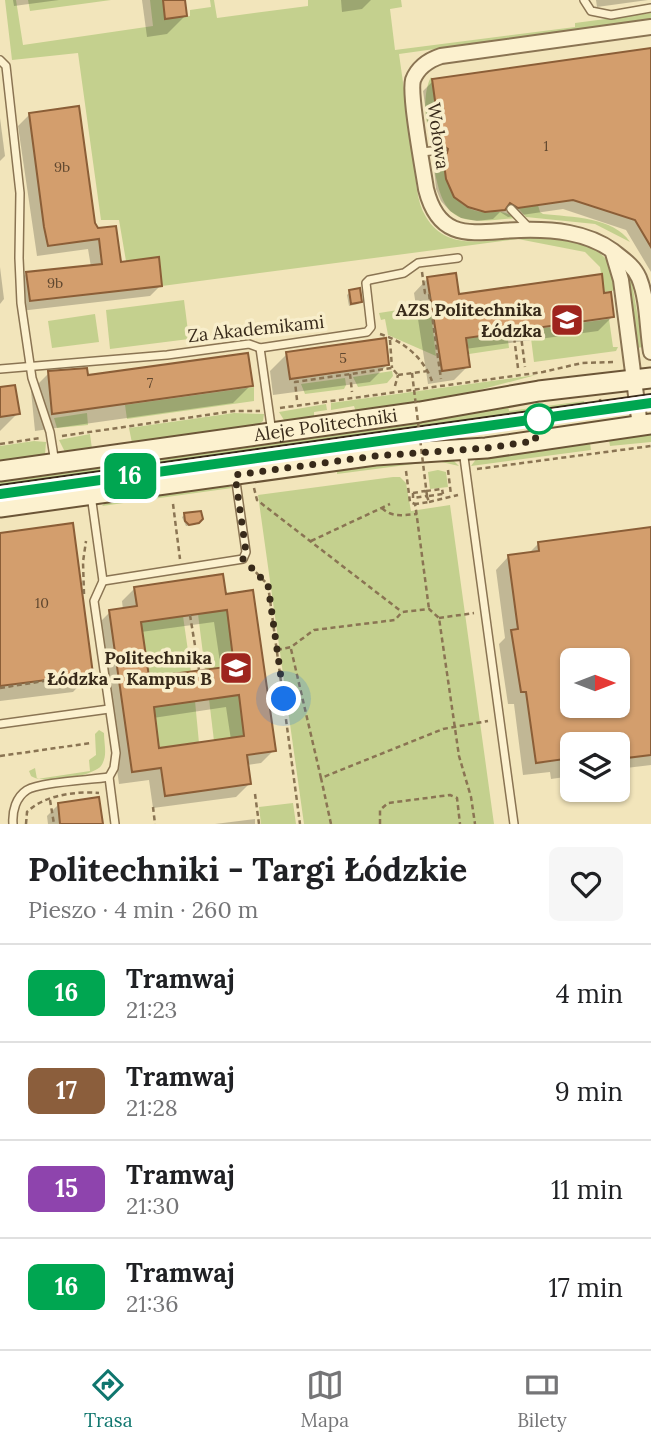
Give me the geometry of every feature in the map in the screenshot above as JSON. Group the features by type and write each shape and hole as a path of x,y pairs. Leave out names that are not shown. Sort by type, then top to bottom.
{"main road":[{"name":"Aleje Politechniki","path":"0,471 420,412 598,383 639,373"},
{"name":"Aleje Politechniki","path":"0,507 375,456 464,459 645,425"}],"street":[{"name":"Wołowa","path":"651,27 448,55 431,60 417,73 412,85 428,198 434,212 447,225 460,232 477,234 530,230 584,236 596,240 634,268 639,278 651,352"},
{"path":"613,251 619,267 639,373 645,425"}],"lane":[{"path":"584,0 591,10 611,15 651,8"},
{"path":"0,60 6,66 18,164 21,292 31,368 51,438 55,464"},
{"path":"421,152 442,150"},
{"path":"511,209 530,230"},
{"name":"Za Akademikami","path":"0,369 167,355 249,344 260,348 367,331 371,327 372,319 366,283 369,280 404,273 421,263 458,258"},
{"path":"260,348 272,433"},
{"path":"464,459 514,824"},
{"path":"103,581 243,559 246,552 235,475"},
{"path":"91,494 103,581 94,601 116,753 114,768 109,778 115,824"},
{"path":"0,724 109,709"},
{"path":"13,824 13,811 18,800 30,789 109,778"}],"path":[{"path":"421,263 425,293 429,294 441,379"},
{"path":"517,368 513,329 517,328 520,328 525,367"},
{"path":"398,375 392,368 389,339 406,345 428,370 432,381"},
{"path":"0,444 234,411 268,410 554,370 595,361 639,373"},
{"path":"595,361 605,431"},
{"path":"297,400 295,382 392,368"},
{"path":"398,375 428,370"},
{"path":"412,373 426,491 427,496 413,498 413,493 425,491 429,496 429,502"},
{"path":"350,374 352,392"},
{"path":"395,386 398,375"},
{"path":"464,459 651,446"},
{"path":"406,467 411,502 415,504 429,609 439,618 462,769 471,797 475,824"},
{"path":"415,504 447,499 451,495 448,470"},
{"path":"254,488 257,500 402,612"},
{"path":"426,491 442,489 443,494 429,496"},
{"path":"173,504 182,569"},
{"path":"311,541 390,504"},
{"path":"382,508 397,516 416,514"},
{"path":"85,602 83,562 86,539"},
{"path":"243,559 268,585 300,824"},
{"path":"277,650 290,647 314,630 395,620 402,612 429,609"},
{"path":"190,615 200,670"},
{"path":"439,618 465,615"},
{"path":"290,647 331,824"},
{"path":"0,688 94,675 93,663"},
{"path":"321,778 455,726 479,722"},
{"path":"0,756 91,743"},
{"path":"26,824 27,811 36,803 50,798 91,792 101,793 104,797"},
{"path":"255,794 259,824"},
{"path":"380,824 380,810 387,803 450,794 457,799 460,824"},
{"path":"50,798 54,824"},
{"path":"153,807 155,824"}],"green space":[{"path":"5,0 16,0 23,45 153,26 150,0 163,0 166,19 190,16 190,10 211,7 210,0 214,0 217,18 308,6 308,0 401,0 402,7 390,9 395,50 575,27 575,23 651,13 651,19 399,54 418,197 434,228 443,235 464,241 537,237 580,244 603,256 611,268 618,290 604,292 600,267 585,252 518,239 162,286 159,258 126,261 119,220 101,220 78,53 12,60"},
{"path":"28,0 111,0 30,11"},
{"path":"431,77 440,136 433,136 427,124 425,108"},
{"path":"443,159 449,186 458,201 473,210 503,212 515,218 479,221 455,215 441,196 437,181 433,160"},
{"path":"538,205 543,214 603,223 623,234 630,242 595,224 526,217 518,208"},
{"path":"628,276 631,277 643,347 637,348"},
{"path":"184,300 189,339 110,349 106,310"},
{"path":"430,305 436,356 388,335 385,319 381,320 379,313"},
{"path":"95,314 99,342 52,348 48,321"},
{"path":"609,319 613,347 618,347 616,351 534,362 530,330"},
{"path":"507,333 509,348 469,354 467,338"},
{"path":"392,371 393,376 387,383 358,387 353,377"},
{"path":"536,375 449,398 356,412 354,406 331,410 331,403"},
{"path":"345,378 344,389 305,394 301,384"},
{"path":"254,387 254,401 127,419 125,405"},
{"path":"584,401 586,417 0,498 0,481 405,425 508,404 509,411"},
{"path":"326,404 327,410 314,412 314,418 288,421 284,420 279,412"},
{"path":"87,413 88,425 57,428 54,418"},
{"path":"234,413 264,414 263,421 255,427 132,443 129,428"},
{"path":"651,433 651,442 610,446 609,440"},
{"path":"90,434 92,449 65,452 59,440"},
{"path":"46,442 45,455 0,461 0,446"},
{"path":"590,443 591,450 471,466 477,458"},
{"path":"452,459 459,466 437,461 337,474 337,470 388,463"},
{"path":"428,472 446,472 448,487 430,489"},
{"path":"400,477 406,483 411,511 450,505 494,824 304,824 258,495"},
{"path":"226,485 232,488 102,506 106,502"},
{"path":"227,610 234,666 205,670 198,614"},
{"path":"183,616 191,672 149,677 141,622"},
{"path":"239,695 244,736 214,741 209,699"},
{"path":"195,701 199,743 159,748 154,707"},
{"path":"99,730 104,733 104,758 96,770 66,778 39,779 90,771 89,760 96,755 95,734"},
{"path":"35,768 37,778 31,776 29,771"},
{"path":"293,803 296,824 261,824 259,807"}],"building":[{"path":"163,0 185,0 187,16 165,19"},
{"path":"651,48 651,247 635,220 573,200 518,208 510,203 505,210 485,212 468,207 454,197 446,179 443,156 448,149 441,144 432,79"},
{"path":"79,106 95,223 98,228 116,226 121,262 159,257 162,286 30,301 26,272 102,264 99,239 48,246 44,227 29,113"},
{"path":"456,273 459,294 602,274 604,293 611,292 614,317 466,338 470,367 442,371 427,277"},
{"path":"360,288 362,302 351,304 349,290"},
{"path":"386,338 389,365 290,379 286,352"},
{"path":"248,353 253,386 52,414 48,371 87,368 88,375"},
{"path":"15,385 20,414 0,417 0,387"},
{"path":"201,511 203,519 199,523 189,525 185,521 184,513"},
{"path":"73,523 93,674 0,686 0,533"},
{"path":"651,527 651,755 630,758 630,732 560,732 560,760 536,763 526,692 521,692 511,630 518,629 508,555 539,551 538,542"},
{"path":"223,574 226,594 253,590 276,751 247,755 251,784 165,796 161,768 132,772 109,610 137,606 134,587","holes":["227,610 234,666 149,677 141,622","239,695 244,736 159,748 154,707"]},
{"path":"99,797 103,824 60,824 58,803"}],"tram line":[{"path":"0,485 651,394"},
{"name":"16","path":"0,494 651,403"}],"place":[{"name":"AZS Politechnika Łódzka","path":"567,320"},
{"name":"Politechnika Łódzka - Kampus B","path":"236,668"}],"route":[{"path":"284,699 268,585 243,559 246,552 235,475 375,456 486,448 535,441 539,419"}]}
